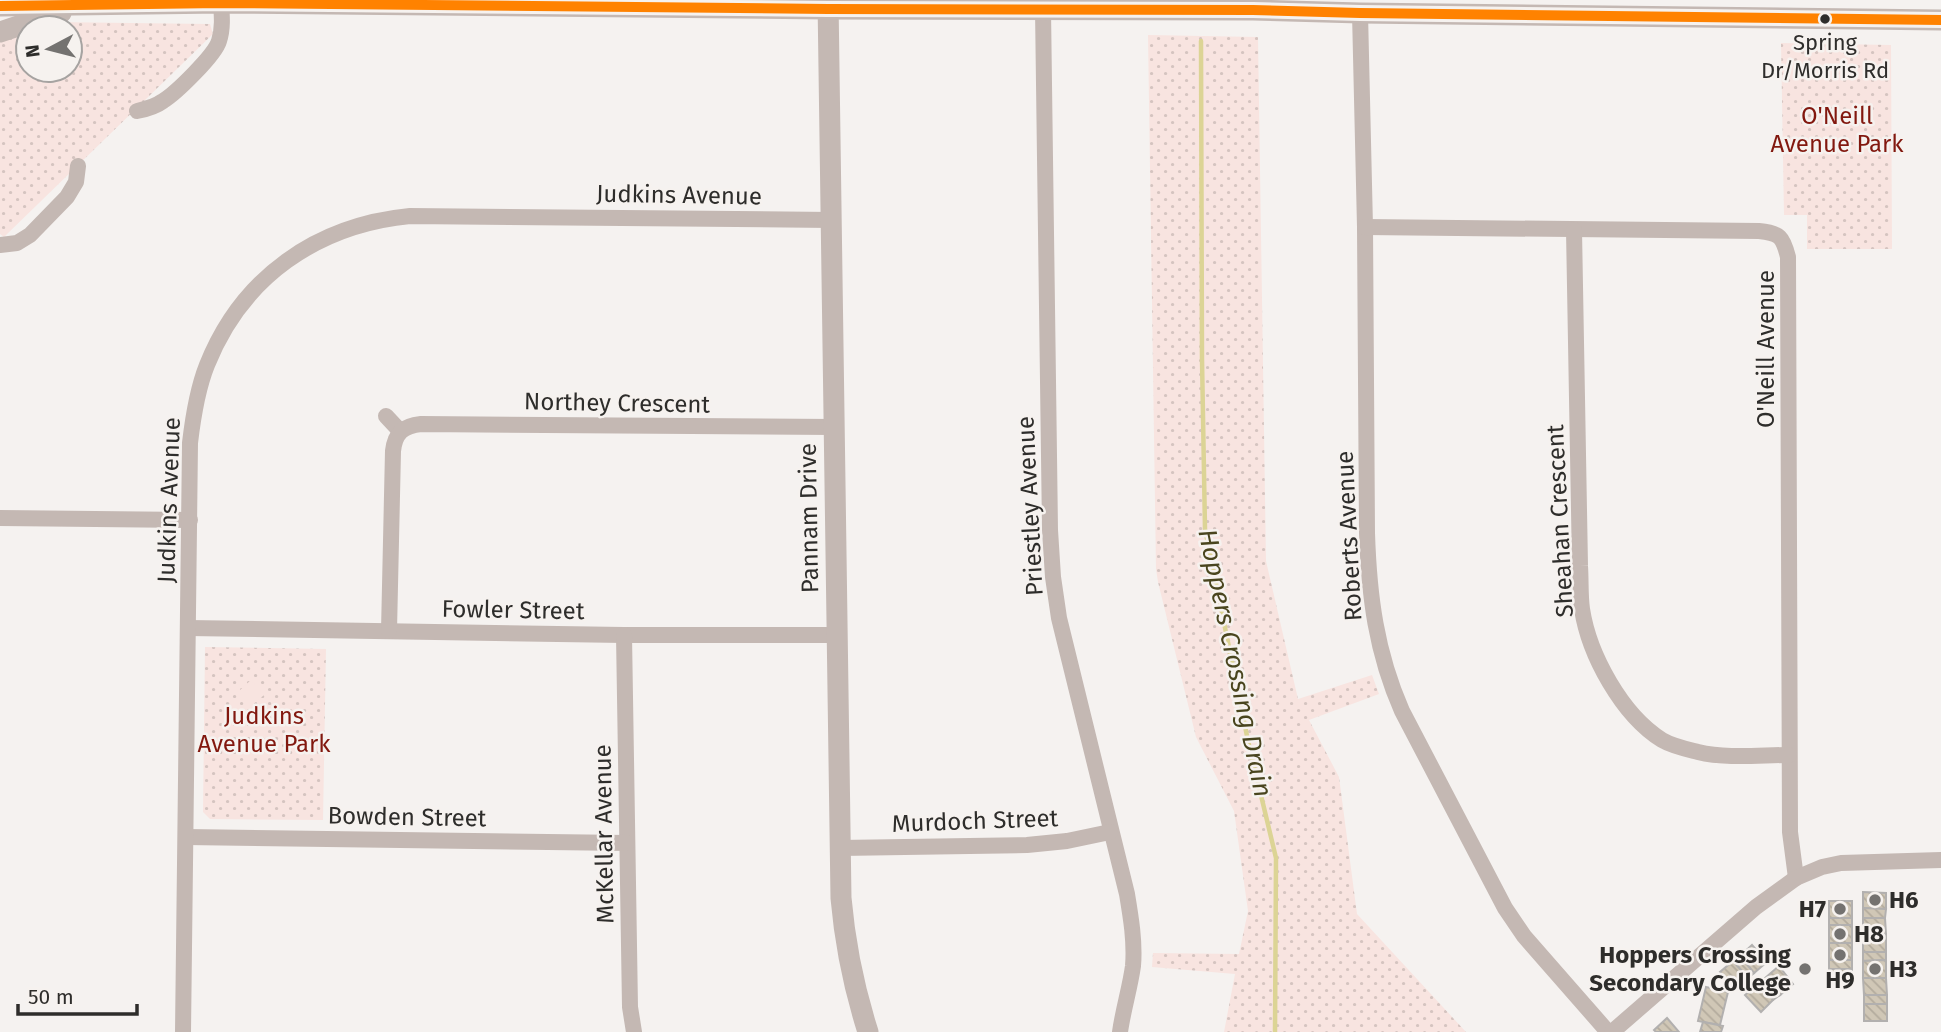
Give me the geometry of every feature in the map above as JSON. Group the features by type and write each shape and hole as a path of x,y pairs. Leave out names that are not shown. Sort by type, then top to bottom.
{"street":[{"path":"137,111 165,100 209,57 219,44 222,28 221,3"},
{"path":"0,6 221,3 947,4 1043,9 1253,10 1360,7 1941,20"},
{"name":"Pannam Drive","path":"828,4 841,898 856,995 868,1032"},
{"path":"0,32 48,16 107,5"},
{"name":"Roberts Avenue","path":"1360,7 1366,227 1369,580 1382,657 1402,711 1504,908 1524,936 1610,1032"},
{"name":"Priestley Avenue","path":"1043,9 1050,530 1053,577 1059,618 1132,923 1134,952 1120,1032"},
{"path":"0,245 17,243 30,235 67,197 76,181 78,166"},
{"name":"Judkins Avenue","path":"183,1032 190,443 195,403 206,366 219,339 260,283 286,260 313,244 369,222 410,216 832,220"},
{"name":"O'Neill Avenue","path":"1366,227 1759,231 1780,236 1786,245 1790,832 1796,878"},
{"name":"Sheahan Crescent","path":"1574,230 1582,610 1603,670 1631,712 1663,741 1700,753 1717,755 1789,755"},
{"path":"386,416 400,431 394,440 393,451 389,631"},
{"name":"Northey Crescent","path":"400,431 410,425 421,424 834,427"},
{"path":"0,519 190,520"},
{"name":"Fowler Street","path":"188,628 624,635 837,635"},
{"name":"McKellar Avenue","path":"624,635 630,1007 634,1032"},
{"name":"Murdoch Street","path":"840,848 1027,845 1067,841 1110,832"},
{"name":"Bowden Street","path":"186,837 627,843"},
{"path":"1610,1032 1756,907 1796,878 1822,867 1841,863 1941,860"}],"green space":[{"path":"84,22 210,24 213,34 4,237 0,234 0,40 14,35 14,84 84,84"},
{"path":"1148,35 1258,37 1266,561 1298,699 1372,675 1379,694 1309,720 1339,777 1357,914 1466,1032 1224,1032 1235,974 1152,967 1153,953 1239,954 1248,911 1234,811 1196,737 1156,569"},
{"name":"O'Neill Avenue Park","path":"1781,43 1891,45 1892,249 1807,249 1807,215 1784,215"},
{"name":"Judkins Avenue Park","path":"205,647 326,649 323,820 210,819 203,812"},
{"path":"251,680 264,695 251,706 239,691"}],"building":[{"name":"H6","path":"1863,892 1886,893 1886,909 1863,908"},
{"name":"H7","path":"1829,901 1852,901 1852,918 1829,918"},
{"path":"1863,908 1886,909 1885,918 1863,918"},
{"path":"1829,918 1852,918 1852,925 1829,925"},
{"path":"1863,918 1885,918 1886,934 1863,935"},
{"name":"H8","path":"1829,925 1852,925 1852,943 1829,943"},
{"path":"1886,934 1886,952 1863,952 1863,935"},
{"name":"H9","path":"1829,943 1852,943 1852,960 1829,960"},
{"path":"1752,945 1767,962 1754,973 1740,956"},
{"path":"1863,952 1886,952 1886,960 1863,961"},
{"path":"1740,956 1754,973 1748,978 1733,961"},
{"path":"1829,960 1852,960 1852,969 1829,969"},
{"name":"H3","path":"1886,960 1886,978 1863,978 1863,961"},
{"path":"1733,961 1748,978 1734,990 1720,972"},
{"path":"1779,966 1793,984 1780,995 1765,978"},
{"path":"1829,969 1852,969 1852,986 1829,986"},
{"path":"1765,978 1780,995 1773,1000 1758,983"},
{"path":"1863,978 1886,978 1887,995 1864,995"},
{"path":"1758,983 1773,1000 1761,1012 1745,995"},
{"path":"1706,987 1728,992 1720,1025 1698,1021"},
{"path":"1864,995 1887,995 1887,1004 1864,1004"},
{"path":"1864,1004 1887,1004 1887,1021 1864,1021"},
{"path":"1667,1018 1679,1032 1654,1030"},
{"path":"1703,1022 1723,1026 1721,1032 1700,1032"}],"waterway":[{"name":"Hoppers Crossing Drain","path":"1201,41 1205,529 1248,741 1276,858 1275,1032"}],"transit line":[{"path":"0,6 221,3 1253,10 1941,20"}],"place":[{"name":"Spring Dr/Morris Rd","path":"1825,19"},
{"name":"H6","path":"1875,900"},
{"name":"H7","path":"1840,909"},
{"name":"H8","path":"1840,934"},
{"name":"H9","path":"1840,955"},
{"name":"Hoppers Crossing Secondary College","path":"1805,969"},
{"name":"H3","path":"1875,969"}]}
